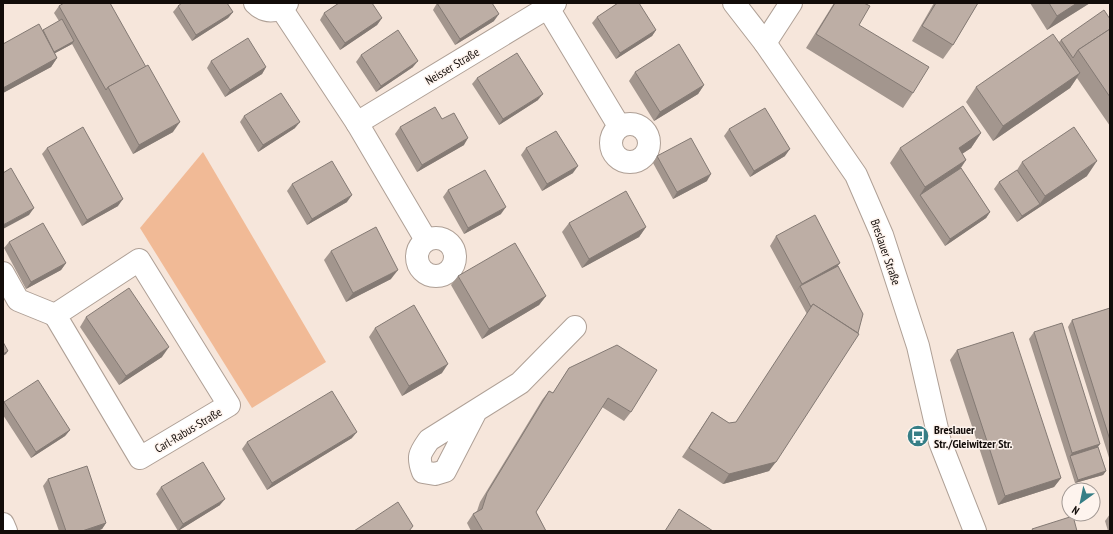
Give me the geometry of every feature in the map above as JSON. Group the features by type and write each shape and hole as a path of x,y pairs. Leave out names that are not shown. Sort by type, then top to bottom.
{"street":[{"path":"254,3 261,9 271,12 284,6 357,123 426,240"},
{"name":"Breslauer Straße","path":"734,3 856,174 882,235 918,346 940,442 975,531"},
{"path":"764,43 791,3"},
{"name":"Neisser Straße","path":"357,123 549,5 619,126"},
{"name":"Carl-Rabus-Straße","path":"139,260 230,405 140,458 55,315 139,260"},
{"path":"3,273 18,300 55,315"},
{"path":"476,411 520,383 575,327"},
{"path":"3,524 6,531"}],"shaded area":[{"path":"203,152 326,362 252,408 140,228"}],"building":[{"path":"64,3 110,3 146,67 108,87 106,90 59,6"},
{"path":"182,3 227,3 233,12 196,35 178,6"},
{"path":"339,3 372,3 382,18 345,43 324,13"},
{"path":"437,3 492,3 499,14 460,39"},
{"path":"618,3 639,3 656,30 620,53 597,17"},
{"path":"835,3 864,3 870,6 859,25 929,67 913,93 816,34"},
{"path":"936,3 978,3 953,45 922,26"},
{"path":"1049,3 1077,3 1057,16"},
{"path":"1104,10 1110,19 1110,29 1078,50 1073,58 1061,40"},
{"path":"62,19 74,41 54,52 43,30"},
{"path":"39,24 57,58 3,88 3,44"},
{"path":"1110,29 1110,97 1078,50"},
{"path":"398,30 418,61 381,86 361,55"},
{"path":"1053,34 1080,73 1003,126 976,87"},
{"path":"248,38 266,67 230,90 211,61"},
{"path":"679,44 704,85 660,112 635,72"},
{"path":"517,53 543,94 503,119 477,78"},
{"path":"148,65 180,122 139,145 108,87"},
{"path":"281,93 300,122 263,145 244,116"},
{"path":"963,106 981,133 959,148 966,160 925,187 900,148"},
{"path":"435,107 442,119 454,113 468,138 422,165 400,127"},
{"path":"765,108 790,149 754,171 729,129"},
{"path":"83,127 123,199 87,220 47,148"},
{"path":"1074,127 1097,161 1045,196 1022,162"},
{"path":"556,131 578,166 547,184 526,148"},
{"path":"691,138 711,174 677,192 657,156"},
{"path":"332,161 352,195 312,219 292,184"},
{"path":"11,168 34,208 3,225 3,173"},
{"path":"961,168 990,212 950,239 920,195"},
{"path":"485,170 506,207 468,228 448,190"},
{"path":"1017,170 1040,204 1022,216 999,182"},
{"path":"626,191 646,227 589,259 569,223"},
{"path":"815,215 840,263 802,284 776,236"},
{"path":"43,223 66,263 31,282 9,242"},
{"path":"376,227 398,270 353,293 331,251"},
{"path":"515,243 546,296 489,329 458,276"},
{"path":"838,266 863,314 858,333 813,304 811,307 800,286"},
{"path":"129,288 169,347 126,376 86,317"},
{"path":"813,304 859,334 776,462 729,474 689,448 712,412 729,423 736,422"},
{"path":"414,305 448,364 409,386 375,328"},
{"path":"1110,308 1110,440 1072,320"},
{"path":"1062,323 1100,444 1072,453 1034,332"},
{"path":"1013,332 1061,478 1005,496 957,350"},
{"path":"3,342 8,351 3,354"},
{"path":"617,345 657,370 631,412 608,398 536,512 546,531 483,531 473,514 482,509 487,493 549,391 553,393 569,368"},
{"path":"38,380 70,430 36,452 4,402"},
{"path":"332,391 357,432 272,483 247,442"},
{"path":"1098,447 1106,471 1078,480 1070,456"},
{"path":"203,462 225,499 183,524 161,487"},
{"path":"87,466 106,523 82,531 66,531 48,479"},
{"path":"398,502 413,526 409,531 354,531"},
{"path":"679,509 713,531 665,531"},
{"path":"1061,520 1061,522 1075,522 1077,531 1033,531 1032,529"}],"place":[{"name":"Breslauer Str./Gleiwitzer Str.","path":"918,436"}]}
